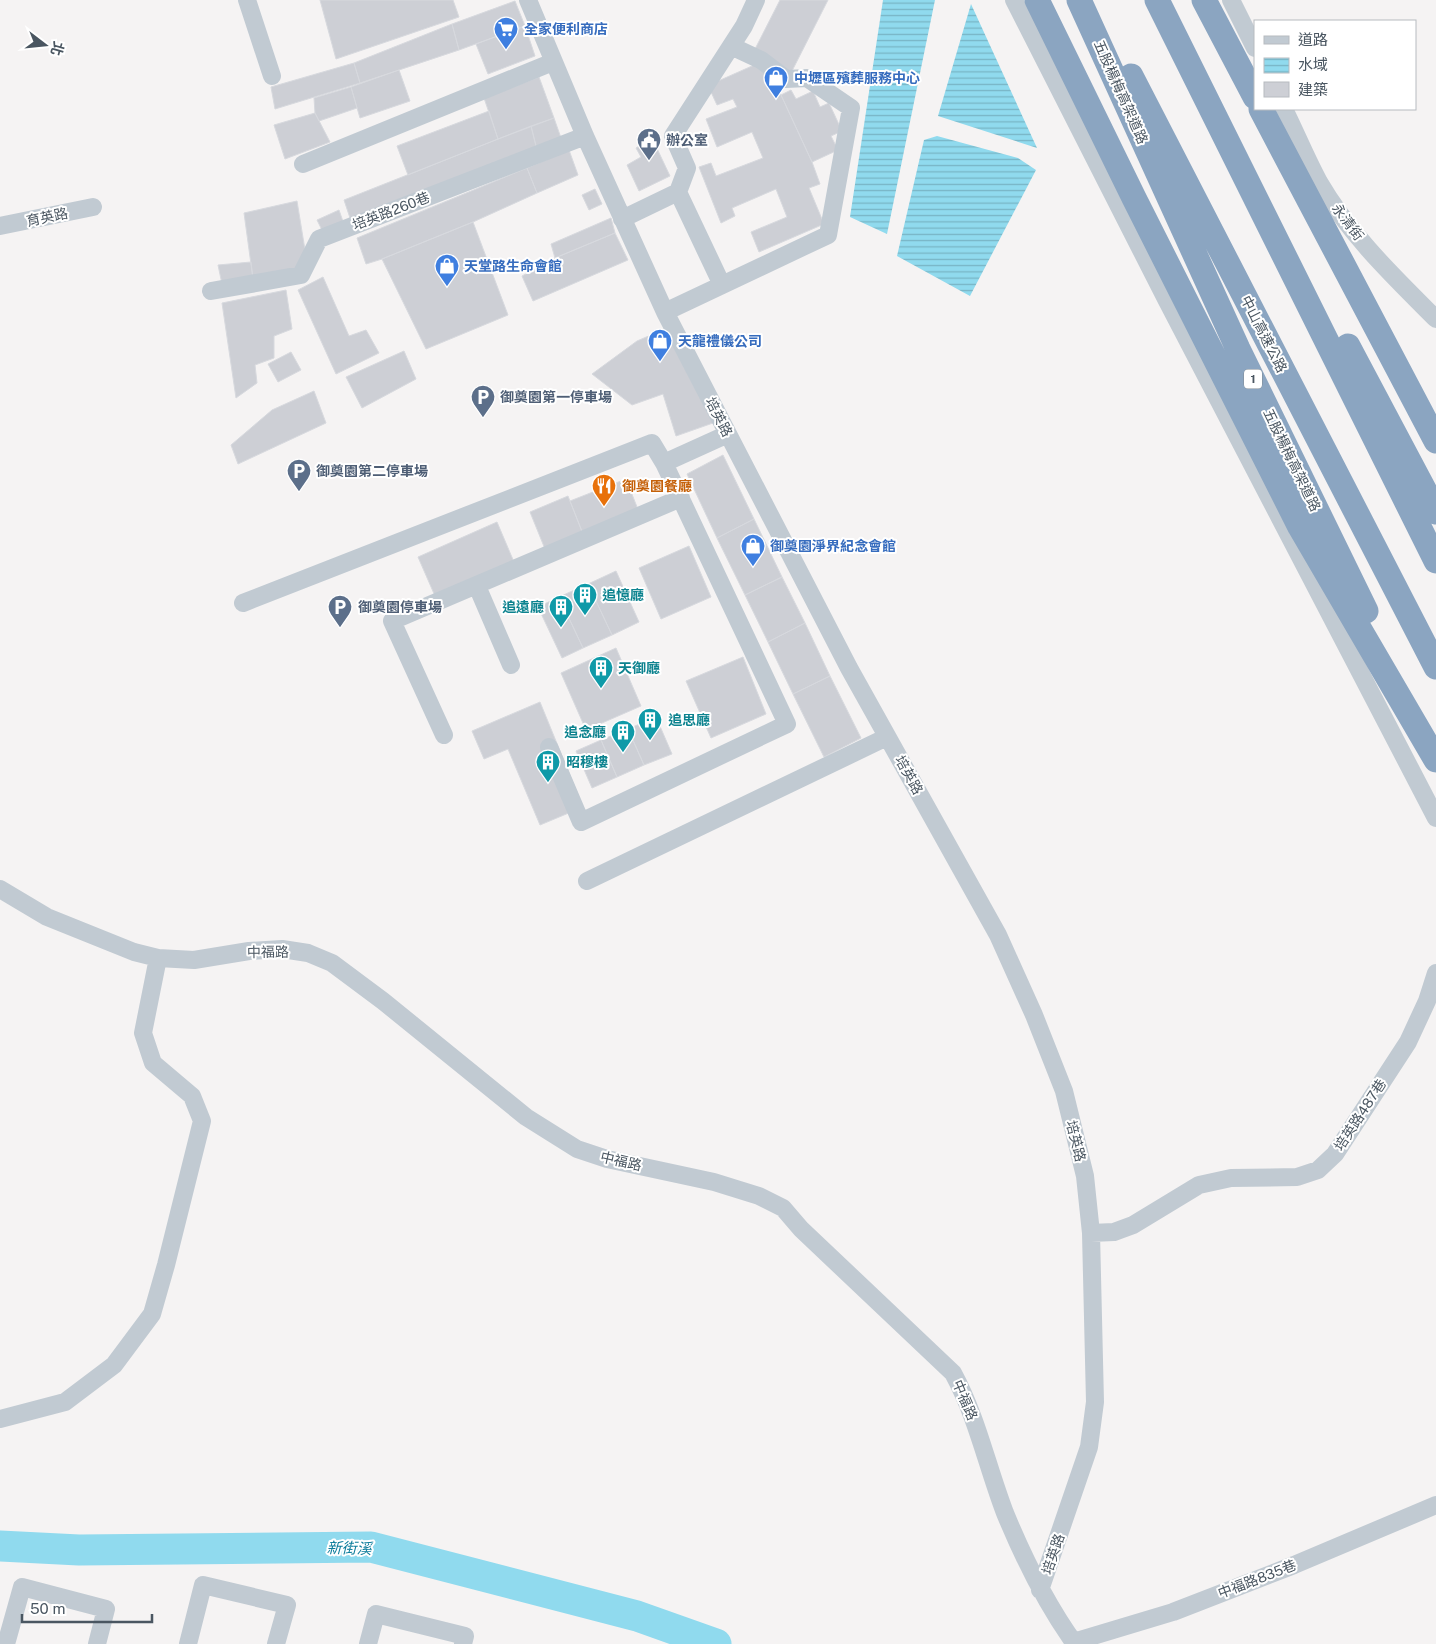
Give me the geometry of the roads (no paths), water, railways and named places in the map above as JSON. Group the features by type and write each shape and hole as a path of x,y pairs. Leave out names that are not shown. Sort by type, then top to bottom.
{"highway":[{"path":"1037,0 1134,198 1300,527 1436,760"},
{"name":"五股楊梅高架道路","path":"1079,0 1238,349 1436,753"},
{"name":"中山高速公路","path":"1092,0 1436,667"},
{"path":"1157,0 1436,561"},
{"path":"1162,0 1436,512"},
{"path":"1204,0 1254,95"},
{"path":"1262,110 1436,441"}],"street":[{"path":"247,0 272,76"},
{"name":"培英路","path":"528,0 585,136 664,312 844,659 998,935 1034,1015 1064,1091 1085,1176 1091,1233 1095,1402 1089,1447 1040,1590"},
{"path":"622,219 678,192 687,168 673,136 744,26 756,0"},
{"path":"1014,0 1167,301 1436,818"},
{"path":"1231,0 1254,46"},
{"path":"664,312 828,235 851,108 807,78 786,79 761,60 731,46"},
{"path":"304,164 553,62"},
{"name":"永清街","path":"1284,110 1319,182 1345,221 1392,276 1436,319"},
{"name":"培英路260巷","path":"212,291 301,275 319,239 585,136"},
{"path":"678,192 722,285"},
{"name":"育英路","path":"0,226 93,207"},
{"path":"664,462 728,434"},
{"path":"243,603 652,443 664,462 787,724 581,822 549,747"},
{"path":"444,735 392,621 681,498"},
{"path":"477,586 511,665"},
{"path":"587,881 888,737"},
{"name":"中福路","path":"0,889 48,917 134,952 158,958 194,960 249,951 282,949 308,953 332,963 383,1001 526,1117 576,1149 607,1159 714,1182 759,1196 783,1208 801,1229 953,1373 965,1396 1005,1512 1040,1590 1074,1643"},
{"path":"0,1419 65,1402 114,1365 152,1314 202,1120 192,1096 153,1063 143,1033 158,958"},
{"name":"培英路487巷","path":"1091,1233 1114,1232 1133,1225 1199,1184 1231,1178 1297,1177 1318,1170 1335,1154 1408,1042 1427,1001 1436,973"},
{"name":"中福路835巷","path":"1074,1643 1173,1612 1294,1565 1436,1505"},
{"path":"188,1644 203,1585 287,1606 276,1644"},
{"path":"6,1644 22,1587 106,1609 97,1644"},
{"path":"368,1644 376,1614 465,1636 463,1644"}],"water":[{"path":"883,0 935,0 887,234 850,217"},
{"path":"971,4 1037,148 938,116"},
{"path":"937,136 1018,158 1036,170 970,296 897,256 924,140"}],"waterway":[{"name":"新街溪","path":"0,1546 79,1550 371,1547 637,1616 716,1644"}],"place":[{"name":"全家便利商店","path":"506,50"},
{"name":"中壢區殯葬服務中心","path":"776,99"},
{"name":"辦公室","path":"649,161"},
{"name":"天堂路生命會館","path":"447,287"},
{"name":"天龍禮儀公司","path":"660,362"},
{"name":"御奠園第一停車場","path":"483,418"},
{"name":"御奠園第二停車場","path":"299,492"},
{"name":"御奠園餐廳","path":"604,507"},
{"name":"御奠園淨界紀念會館","path":"753,567"},
{"name":"追憶廳","path":"585,616"},
{"name":"御奠園停車場","path":"340,628"},
{"name":"追遠廳","path":"561,628"},
{"name":"天御廳","path":"601,689"},
{"name":"追思廳","path":"650,741"},
{"name":"追念廳","path":"623,753"},
{"name":"昭穆樓","path":"548,783"}]}
